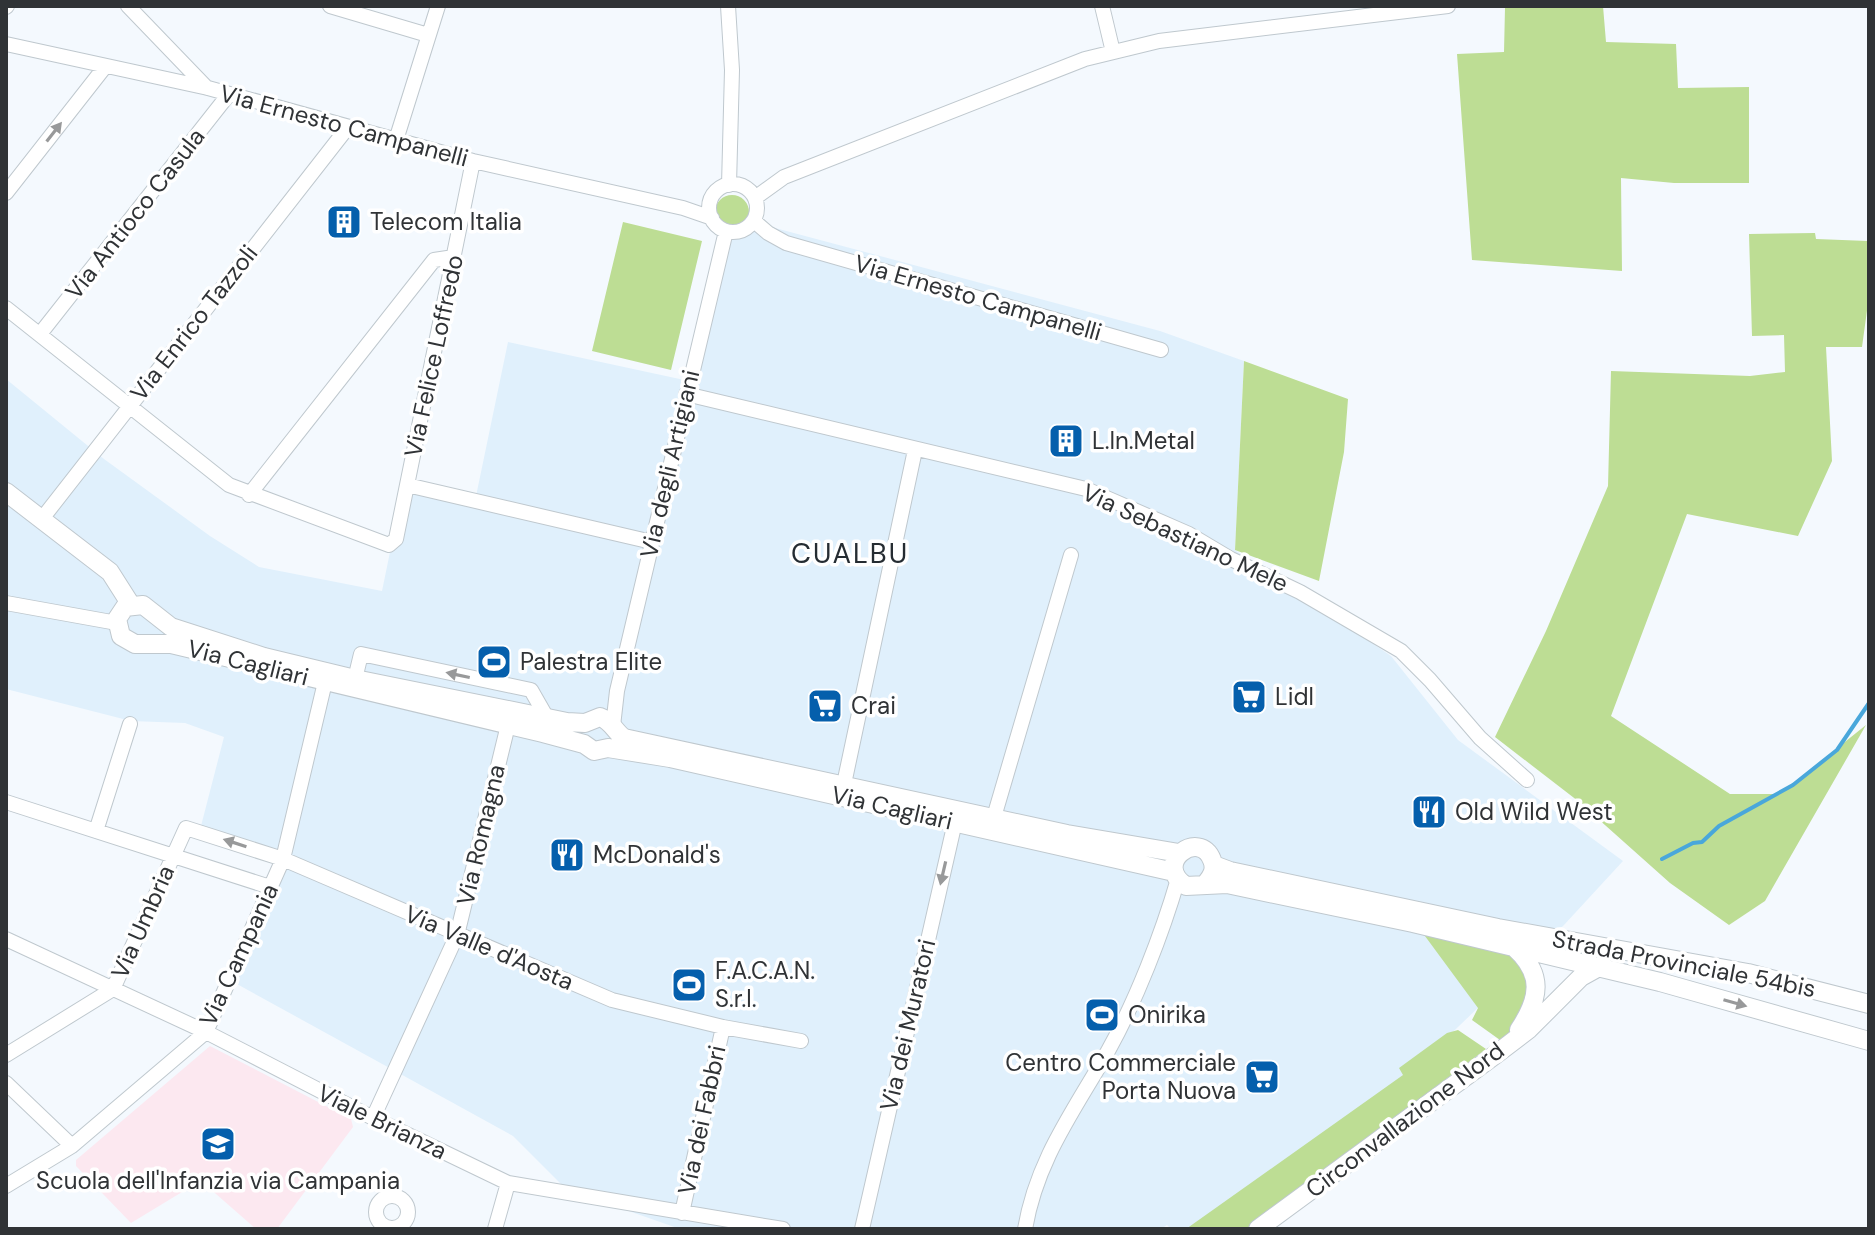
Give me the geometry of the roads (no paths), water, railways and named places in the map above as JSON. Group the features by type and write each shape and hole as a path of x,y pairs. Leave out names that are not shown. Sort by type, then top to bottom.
{"main road":[{"path":"6,492 110,572 131,605"},
{"path":"131,605 143,605 154,613 157,626 146,642 135,644 125,640 118,631 121,612 131,605"},
{"name":"Via Cagliari","path":"154,613 171,627 219,644 355,679 547,718 604,719 612,735 670,758 1177,868"},
{"name":"Via Cagliari","path":"146,642 171,644 508,725 584,744 594,751 612,735"},
{"path":"584,744 581,735 588,721"},
{"name":"Via Cagliari","path":"612,735 1067,834 1177,868 1186,886 1227,884 1502,938"},
{"name":"Via Cagliari","path":"1177,868 1191,847 1197,847 1208,853 1214,865 1230,871 1502,938"},
{"path":"1201,885 1213,872 1214,865"},
{"path":"1502,938 1869,1041"},
{"name":"Strada Provinciale 54bis","path":"1502,938 1748,973 1869,1004"},
{"name":"Circonvallazione Nord","path":"1502,938 1530,963 1536,982 1531,1012 1513,1040"},
{"name":"Circonvallazione Nord","path":"1258,1229 1529,1029 1581,977 1599,967"}],"street":[{"path":"128,6 208,88"},
{"path":"330,6 428,35"},
{"path":"396,140 438,6"},
{"path":"726,231 741,231 754,221 757,210 755,198 744,187 729,185 732,70 728,6"},
{"path":"1102,6 1113,52"},
{"path":"755,198 784,177 1085,59 1159,41 1448,6"},
{"name":"Via Ernesto Campanelli","path":"6,44 104,68 208,88 473,161 683,208 712,218 726,231"},
{"path":"6,193 104,68"},
{"name":"Via Antioco Casula","path":"40,334 229,94"},
{"name":"Via Enrico Tazzoli","path":"41,520 348,127"},
{"name":"Via Felice Loffredo","path":"249,495 387,545 396,539 473,161"},
{"name":"Via Ernesto Campanelli","path":"683,208 712,199 719,190 729,185"},
{"path":"712,199 712,218"},
{"name":"Via Ernesto Campanelli","path":"754,221 786,243 1161,350"},
{"name":"Via degli Artigiani","path":"612,735 615,698 726,231"},
{"path":"6,308 229,485 249,495 434,260 454,257"},
{"name":"Via Sebastiano Mele","path":"686,394 1086,489 1189,534 1231,559 1300,592 1401,651 1480,738 1527,780"},
{"path":"844,784 915,450"},
{"path":"407,485 652,542"},
{"path":"994,817 1071,555"},
{"path":"6,603 117,623"},
{"name":"Via Campania","path":"6,1186 72,1146 206,1032 283,859 325,682"},
{"path":"588,721 615,698"},
{"path":"96,831 130,724"},
{"name":"Via Romagna","path":"373,1118 457,935 508,725"},
{"path":"6,802 270,887"},
{"name":"Via dei Muratori","path":"862,1229 955,822"},
{"name":"Via Valle d'Aosta","path":"186,828 283,859 612,1000 723,1027 801,1041"},
{"name":"Via Umbria","path":"6,1055 113,989 186,828"},
{"path":"1025,1229 1033,1189 1046,1156 1109,1048 1169,908 1177,868"},
{"path":"1169,908 1201,885"},
{"name":"Viale Brianza","path":"6,939 206,1032 508,1183 783,1229"},
{"name":"Via dei Fabbri","path":"682,1213 723,1027"},
{"path":"6,1083 72,1146"},
{"path":"495,1229 508,1183"}],"waterway":[{"path":"1662,859 1693,843 1702,842 1719,826 1793,785 1837,750 1869,703"}],"place":[{"name":"Telecom Italia","path":"344,222"},
{"name":"L.In.Metal","path":"1066,441"},
{"name":"Palestra Elite","path":"494,662"},
{"name":"Lidl","path":"1249,697"},
{"name":"Crai","path":"825,706"},
{"name":"Old Wild West","path":"1429,812"},
{"name":"McDonald's","path":"567,855"},
{"name":"F.A.C.A.N. S.r.l.","path":"689,985"},
{"name":"Onirika","path":"1102,1015"},
{"name":"Centro Commerciale Porta Nuova","path":"1262,1077"},
{"name":"Scuola dell'Infanzia via Campania","path":"218,1144"}],"district":[{"name":"CUALBU","path":"850,553"}]}
